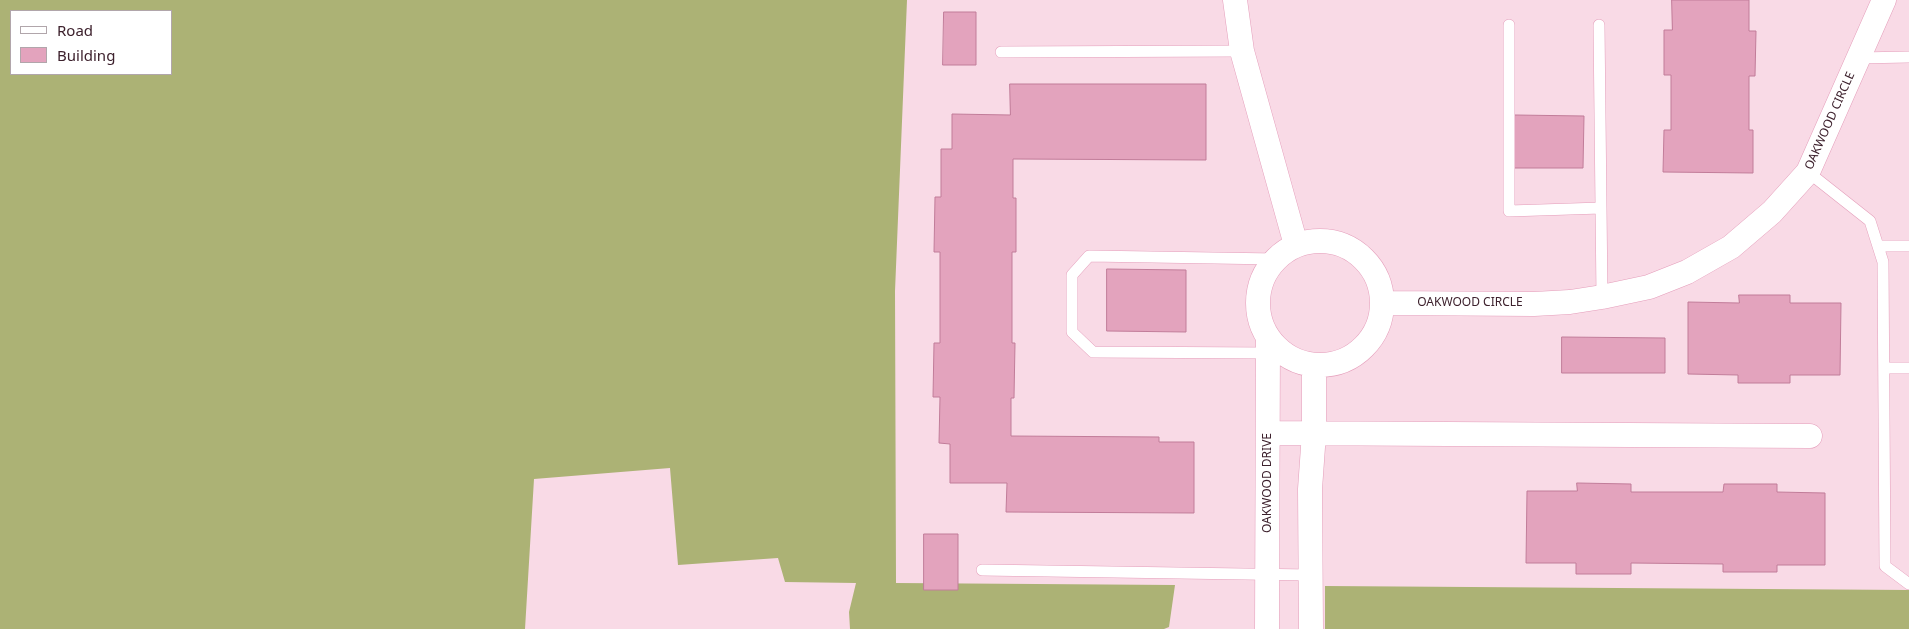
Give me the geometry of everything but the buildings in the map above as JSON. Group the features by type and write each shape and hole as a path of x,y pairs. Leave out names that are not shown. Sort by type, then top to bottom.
{"street":[{"path":"1235,0 1242,51 1296,245"},
{"name":"OAKWOOD CIRCLE","path":"1382,303 1534,304 1570,302 1602,297 1649,287 1687,272 1731,247 1772,212 1808,172 1884,0"},
{"path":"1316,241 1337,243 1356,252 1370,267 1380,285 1382,303 1378,326 1367,344 1352,357 1332,365 1314,366 1292,360 1276,348 1268,345 1258,312 1258,291 1266,272 1276,259 1296,245 1316,241"},
{"name":"OAKWOOD DRIVE","path":"1267,629 1268,345"},
{"path":"1311,629 1310,489 1314,433 1314,366"},
{"path":"1268,433 1810,436"}],"lane":[{"path":"1509,25 1509,212 1601,208"},
{"path":"1599,25 1602,297"},
{"path":"1001,52 1242,51"},
{"path":"1858,58 1909,57"},
{"path":"1808,172 1870,221 1883,262 1885,566 1909,584"},
{"path":"1878,246 1909,246"},
{"path":"1268,345 1093,352 1072,332 1072,275 1089,256 1276,259"},
{"path":"1884,368 1909,368"},
{"path":"982,570 1310,575"}],"green space":[{"path":"0,0 907,0 895,291 896,583 1175,585 1169,627 1164,629 850,629 849,612 856,583 785,582 778,558 678,565 670,468 534,479 525,629 0,629"},
{"path":"1325,586 1909,590 1909,629 1325,629"}]}
